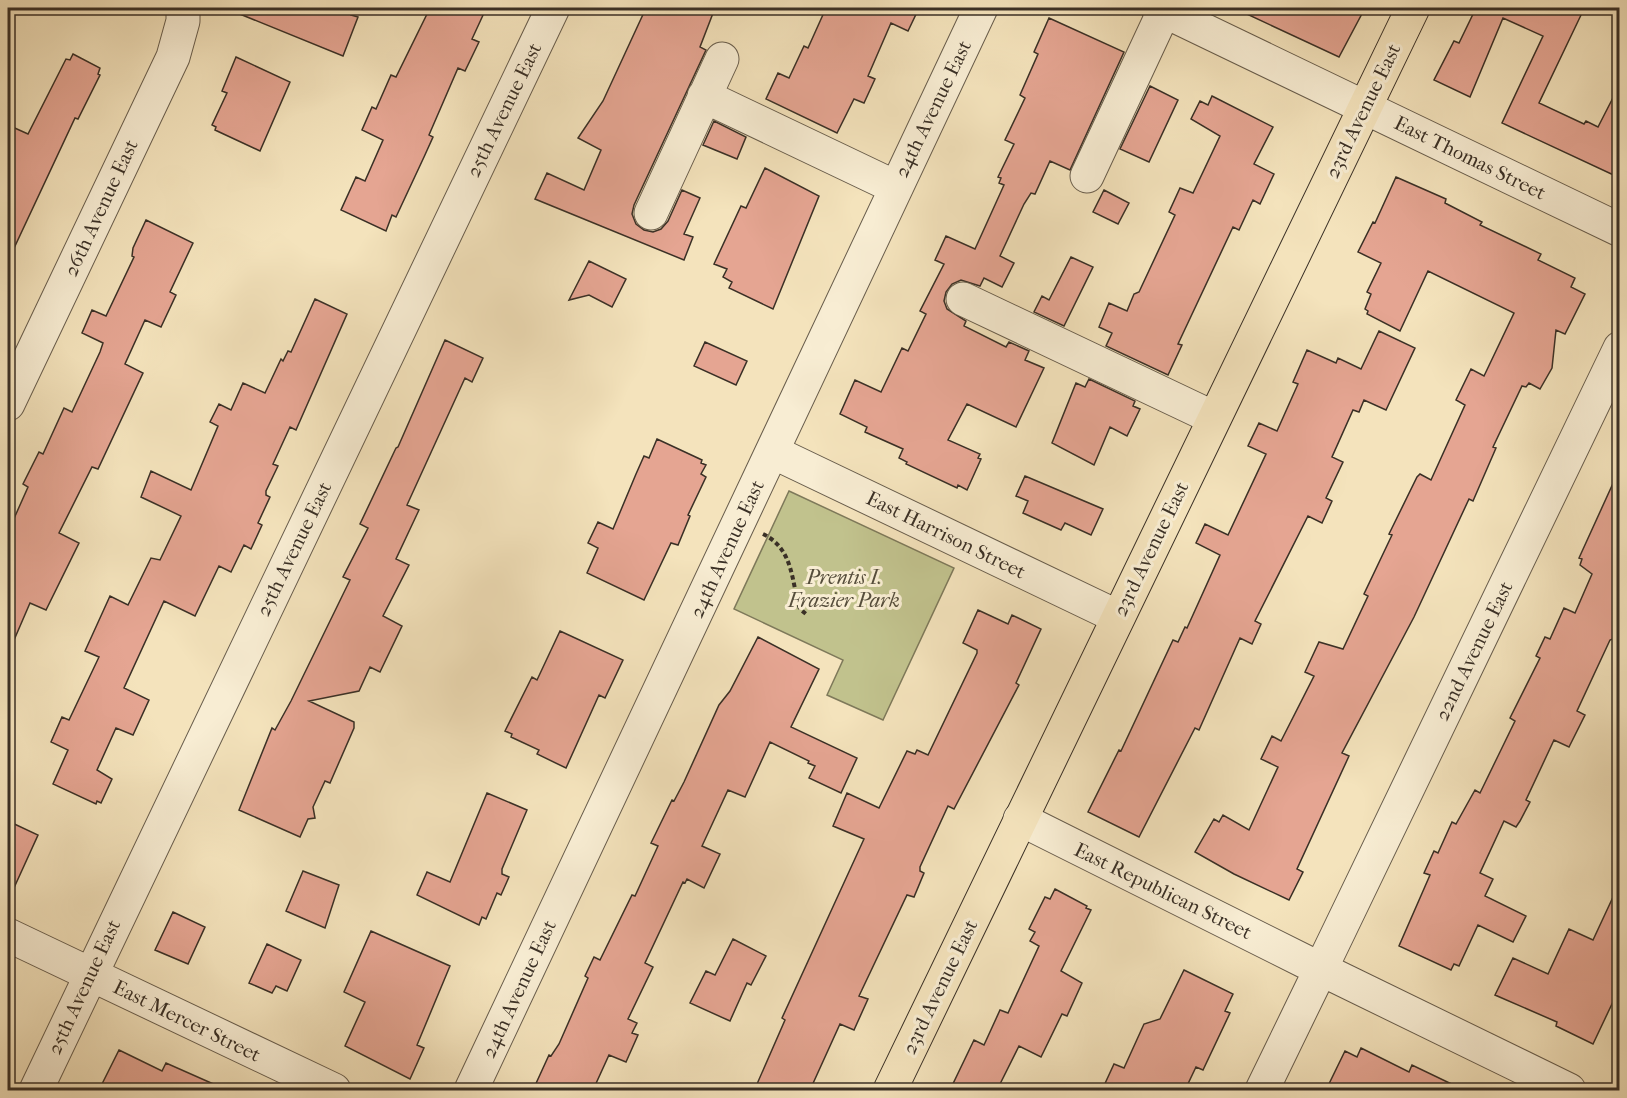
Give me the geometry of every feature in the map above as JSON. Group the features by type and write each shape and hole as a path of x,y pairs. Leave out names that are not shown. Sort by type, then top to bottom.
{"main road":[{"name":"23rd Avenue East","path":"890,1090 1413,8"}],"street":[{"name":"26th Avenue East","path":"8,404 173,57 183,21 183,8"},
{"name":"25th Avenue East","path":"36,1090 553,8"},
{"name":"24th Avenue East","path":"471,1090 981,8"},
{"path":"1087,176 1161,9"},
{"name":"East Thomas Street","path":"1161,9 1212,19 1364,107 1620,230"},
{"path":"651,213 722,60"},
{"path":"704,96 896,187"},
{"path":"963,299 1214,418"},
{"name":"22nd Avenue East","path":"1262,1090 1620,348"},
{"name":"East Harrison Street","path":"773,452 1118,617"},
{"name":"East Republican Street","path":"1020,819 1569,1090"},
{"name":"East Mercer Street","path":"8,935 333,1090"}],"path":[{"path":"760,532 780,545 786,555 800,609 806,614"}],"green space":[{"name":"Prentis I. Frazier Park","path":"789,491 954,568 883,720 827,695 843,660 734,609"}],"building":[{"path":"225,8 354,8 351,15 358,17 343,56"},
{"path":"430,8 471,8 484,13 472,39 479,42 465,71 458,68 429,135 433,137 396,217 392,215 386,231 341,210 356,177 365,181 383,140 362,130 372,107 376,109 391,75 396,77"},
{"path":"646,8 715,8 700,47 706,50 634,205 632,214 636,224 644,230 653,232 661,229 668,221 682,190 700,198 684,234 693,237 684,260 535,199 547,173 584,190 601,150 578,138 603,101"},
{"path":"826,8 919,8 908,31 891,23 868,76 875,79 864,103 854,99 837,133 766,99 778,73 789,78 804,46 808,48"},
{"path":"1234,8 1365,8 1339,57"},
{"path":"1476,8 1570,8 1582,13 1539,103 1584,124 1586,121 1598,127 1620,84 1620,178 1502,123 1543,36 1503,18 1470,97 1434,80 1454,41 1459,43"},
{"path":"1049,18 1124,52 1070,170 1050,161 1035,194 1031,193 1024,204 1000,256 1014,263 1002,287 984,278 980,286 961,280 952,284 946,292 944,301 947,309 966,321 964,326 1006,347 1009,342 1029,351 1025,360 1044,368 1016,427 967,404 948,440 980,454 978,458 981,459 967,490 958,485 957,488 906,464 907,462 899,458 903,449 865,432 867,427 840,414 855,380 881,392 902,348 908,351 926,314 920,311 944,264 935,260 946,236 975,249 1004,185 999,183 1001,178 998,177 1014,144 1005,140 1025,98 1020,95 1038,54 1034,52"},
{"path":"73,54 100,68 98,74 100,75 78,119 75,118 8,261 8,125 28,134 66,59 70,60"},
{"path":"236,57 290,82 260,151 215,130 216,127 212,125 227,93 222,91"},
{"path":"1150,86 1178,100 1149,162 1120,149"},
{"path":"1212,96 1273,127 1254,164 1274,174 1260,204 1253,200 1239,230 1233,227 1178,344 1182,345 1168,375 1106,346 1112,333 1099,327 1109,303 1127,311 1134,294 1139,292 1175,215 1169,212 1180,188 1193,193 1220,136 1191,119 1200,101 1208,105"},
{"path":"714,121 746,137 737,159 703,145"},
{"path":"765,168 819,196 773,309 729,288 732,282 723,277 727,269 714,264 741,206 746,208"},
{"path":"1396,177 1446,199 1445,203 1482,222 1480,225 1541,254 1538,260 1575,278 1571,287 1585,294 1565,334 1556,330 1552,368 1540,389 1529,383 1526,387 1522,386 1493,447 1496,448 1473,501 1469,499 1414,617 1342,753 1349,756 1297,869 1303,872 1289,900 1234,874 1195,852 1214,819 1219,822 1223,815 1249,830 1278,767 1261,759 1272,736 1281,741 1314,676 1305,672 1319,642 1343,649 1368,596 1364,594 1392,535 1389,534 1417,477 1420,474 1431,480 1465,405 1456,400 1471,369 1484,376 1514,313 1428,271 1400,331 1367,314 1368,311 1365,309 1371,294 1367,292 1381,263 1358,252 1373,222 1375,223"},
{"path":"1104,190 1129,203 1118,224 1093,212"},
{"path":"146,220 193,243 170,292 176,295 161,327 145,320 125,364 143,373 98,469 92,467 59,533 79,543 46,610 30,603 8,654 8,532 28,487 23,484 39,452 43,454 64,408 72,412 100,352 103,343 82,333 92,310 106,316 134,257 132,256 133,248"},
{"path":"1071,257 1093,267 1064,326 1034,312 1042,296 1049,300"},
{"path":"589,261 626,279 612,307 589,295 569,300"},
{"path":"315,299 347,314 296,430 290,427 273,464 278,466 266,491 266,495 270,497 258,523 262,525 251,549 244,545 231,572 219,566 195,616 164,601 124,688 149,700 133,735 116,728 97,770 112,779 101,803 97,801 96,804 53,784 68,750 51,742 62,717 69,720 99,657 85,651 110,596 128,605 151,558 160,560 181,516 141,497 151,471 191,490 218,426 210,422 219,404 231,410 243,383 265,393 281,359 283,361 288,351 291,352"},
{"path":"1379,331 1415,348 1386,410 1364,400 1359,412 1353,410 1332,457 1343,462 1326,498 1332,501 1322,523 1308,516 1255,621 1261,624 1252,644 1240,638 1199,730 1195,728 1139,837 1088,812 1119,750 1121,751 1173,640 1178,642 1185,627 1187,628 1220,555 1196,543 1205,524 1228,535 1266,454 1248,446 1259,423 1277,431 1298,384 1293,382 1307,350 1336,363 1338,358 1361,369"},
{"path":"445,340 483,358 472,382 465,378 407,505 419,510 396,559 409,565 383,616 402,626 380,672 370,667 359,691 309,701 354,722 354,728 330,783 325,781 313,807 315,818 308,819 300,837 239,810 272,728 275,730 291,701 350,580 343,577 368,528 360,524 398,447"},
{"path":"705,342 747,361 736,385 694,366"},
{"path":"1089,379 1135,401 1133,406 1140,409 1127,436 1110,427 1094,465 1052,443 1076,383 1085,387"},
{"path":"657,439 702,460 701,463 706,465 701,474 706,477 688,515 690,516 678,545 671,543 644,600 587,573 598,548 588,543 598,522 613,529 644,456 649,458"},
{"path":"1620,468 1620,636 1610,640 1577,711 1585,715 1569,747 1554,740 1526,800 1530,802 1520,821 1516,827 1504,821 1480,873 1493,879 1485,896 1526,916 1513,942 1478,925 1459,966 1454,964 1451,970 1399,946 1430,875 1424,873 1434,851 1438,853 1452,822 1456,824 1475,790 1480,793 1515,721 1510,718 1540,658 1536,656 1545,637 1550,639 1564,608 1575,613 1592,574 1580,565 1582,559 1579,558"},
{"path":"1025,476 1103,509 1091,535 1065,523 1061,530 1023,513 1028,501 1016,496"},
{"path":"978,610 1008,624 1012,615 1041,629 1016,683 1019,685 954,809 948,806 920,867 920,871 924,873 914,897 907,895 859,996 868,999 854,1030 840,1024 810,1090 771,1090 757,1084 785,1020 782,1018 864,839 833,826 847,793 879,808 907,751 915,754 917,750 928,755 977,653 977,650 963,643"},
{"path":"560,631 623,660 605,698 599,695 566,768 537,754 539,750 511,737 512,734 505,731 532,677 537,680"},
{"path":"758,637 819,669 791,727 857,758 841,793 809,778 815,766 808,763 809,761 770,742 745,797 728,790 702,846 720,854 704,888 687,879 685,883 683,882 645,963 653,967 628,1019 637,1023 632,1033 638,1035 626,1062 609,1055 593,1090 533,1090 549,1055 551,1056 559,1044 588,978 585,976 594,957 600,960 632,895 635,896 658,846 651,843 672,800 674,801 684,782 719,705 730,691"},
{"path":"487,793 527,810 502,869 502,874 509,877 501,895 497,893 486,919 482,917 479,925 417,895 427,872 450,882"},
{"path":"8,821 38,835 8,901"},
{"path":"303,871 339,885 325,928 286,911"},
{"path":"1620,882 1620,987 1593,1044 1556,1026 1557,1022 1495,995 1513,958 1548,974 1569,929 1593,940"},
{"path":"1055,889 1091,910 1061,971 1082,983 1067,1016 1062,1014 1041,1057 1019,1046 997,1090 950,1090 974,1040 984,1045 1000,1010 1008,1013 1039,946 1030,941 1035,932 1029,929 1045,897 1050,899"},
{"path":"173,912 205,927 188,964 155,950"},
{"path":"371,931 450,966 417,1045 424,1048 410,1079 345,1046 365,1002 344,992"},
{"path":"733,939 766,956 751,985 747,983 730,1021 690,1003 706,971 715,975"},
{"path":"267,944 301,960 287,991 276,986 272,993 249,983"},
{"path":"1184,970 1233,994 1225,1011 1230,1013 1203,1070 1196,1067 1185,1090 1102,1090 1114,1064 1124,1068 1144,1024 1160,1019"},
{"path":"1361,1048 1409,1072 1412,1065 1464,1090 1326,1090 1345,1051 1357,1057"},
{"path":"119,1050 162,1071 166,1063 227,1090 99,1090"}]}
